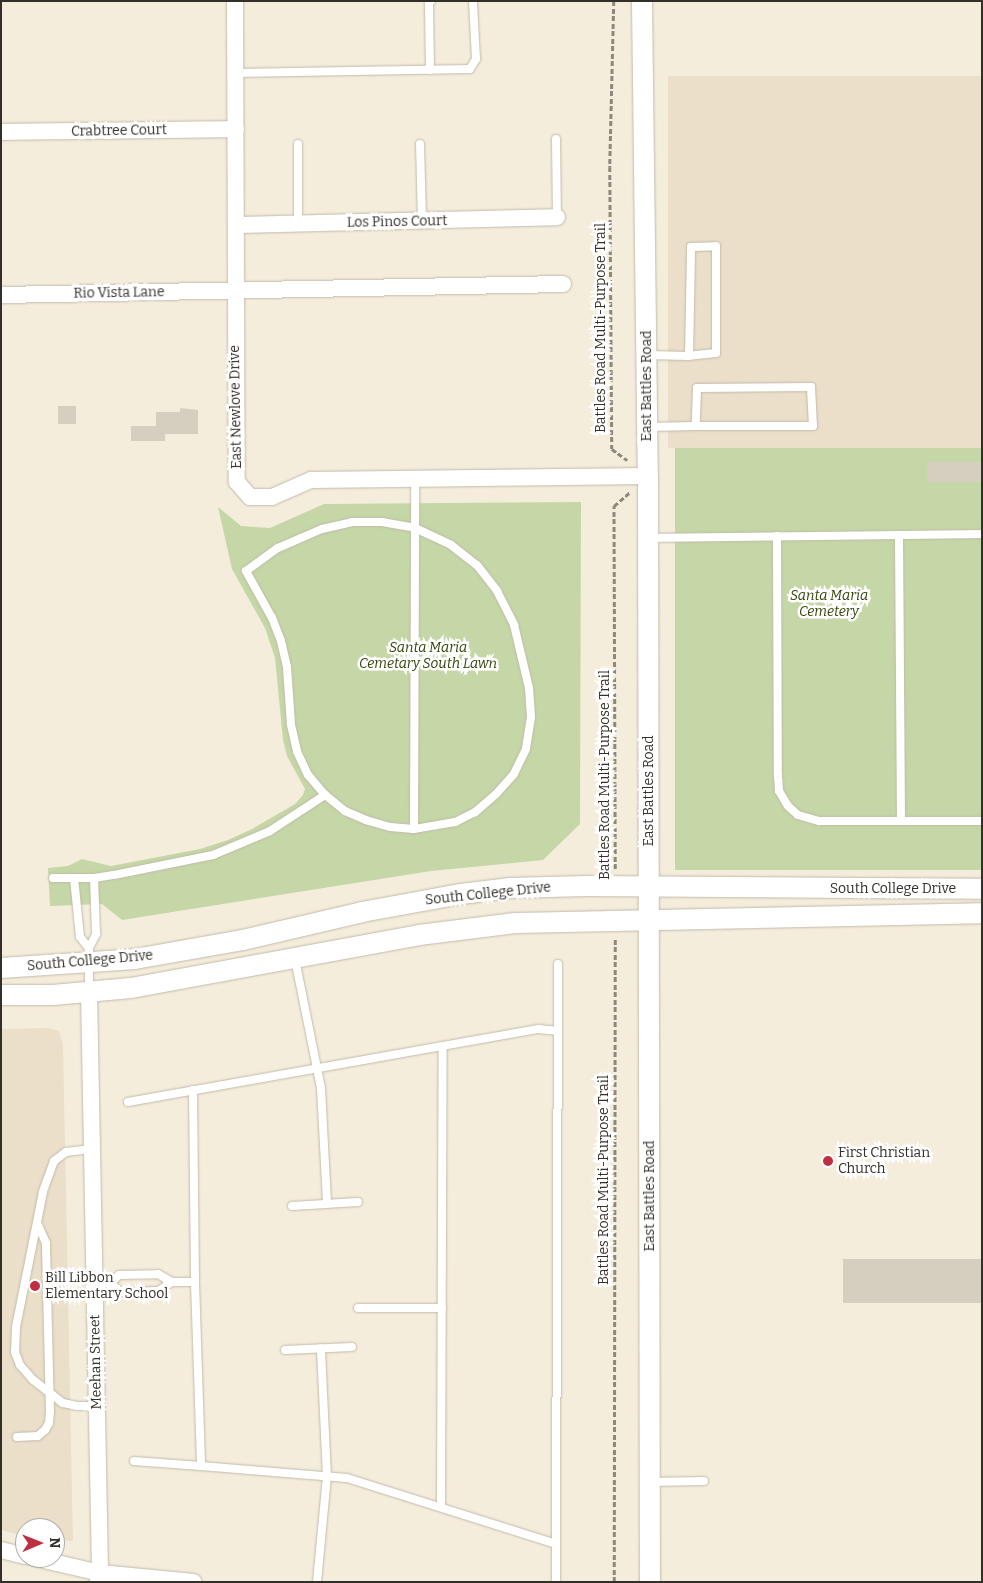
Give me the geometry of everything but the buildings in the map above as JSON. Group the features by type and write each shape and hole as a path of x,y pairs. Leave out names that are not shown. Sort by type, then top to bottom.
{"street":[{"name":"East Newlove Drive","path":"235,1 237,482 250,497 272,497 311,480 648,476"},
{"name":"East Battles Road","path":"642,1 648,476 650,1582"},
{"name":"Crabtree Court","path":"1,132 236,129"},
{"name":"Los Pinos Court","path":"236,225 557,217"},
{"name":"Rio Vista Lane","path":"1,295 563,284"},
{"name":"South College Drive","path":"1,968 89,955 135,959 243,940 362,912 460,894 549,886 982,889"},
{"name":"South College Drive","path":"1,996 88,993 131,988 467,927 515,922 982,913"},
{"name":"Meehan Street","path":"88,993 91,1149 102,1283 97,1406 99,1577"},
{"path":"1,1550 15,1554"},
{"path":"65,1567 99,1577 194,1582"}],"lane":[{"path":"430,70 429,3 431,1"},
{"path":"235,73 470,69 476,59 473,1"},
{"path":"556,139 557,217"},
{"path":"298,144 298,224"},
{"path":"420,144 422,221"},
{"path":"647,355 689,356 716,353 716,246 691,247 689,356"},
{"path":"647,427 813,426 812,387 697,388 696,426"},
{"path":"414,829 415,479"},
{"path":"352,522 382,522 415,528 451,545 476,565 497,591 514,625 529,688 531,717 526,749 514,774 496,794 474,812 455,822 414,829 390,827 366,820 345,810 325,795 308,774 297,751 291,724 287,667 281,641 272,618 246,571 278,548 322,529 352,522"},
{"path":"648,538 982,534"},
{"path":"899,535 901,821"},
{"path":"777,536 779,792 788,806 798,815 818,821 982,821"},
{"path":"53,878 94,878 213,855 270,831 325,795"},
{"path":"74,878 80,936 89,955"},
{"path":"88,993 89,955 96,934 94,878"},
{"path":"295,958 315,1068 321,1088 327,1204"},
{"path":"556,1582 558,964"},
{"path":"128,1102 539,1029 558,1031"},
{"path":"441,1507 443,1046"},
{"path":"193,1090 196,1282 202,1466"},
{"path":"91,1149 66,1152 54,1162 43,1192 16,1327 15,1352 20,1365 32,1379 51,1395 70,1405 97,1406"},
{"path":"292,1206 358,1202"},
{"path":"17,1437 38,1436 49,1423 51,1395 46,1243 38,1223"},
{"path":"102,1283 119,1275 158,1274 172,1282 196,1282"},
{"path":"102,1283 120,1292 158,1291 172,1282"},
{"path":"358,1308 442,1308"},
{"path":"285,1350 352,1347"},
{"path":"317,1582 327,1477 321,1348"},
{"path":"134,1461 347,1478 556,1544"},
{"path":"650,1482 704,1482"}],"path":[{"name":"Battles Road Multi-Purpose Trail","path":"614,1 610,167 612,449 648,476 614,506 615,886"},
{"name":"Battles Road Multi-Purpose Trail","path":"614,1582 615,920"}],"shaded area":[{"path":"668,76 982,76 982,448 668,448"},
{"name":"Bill Libbon Elementary School","path":"48,1028 59,1031 63,1045 73,1541 65,1541 65,1518 15,1518 15,1534 1,1530 1,1029"}],"green space":[{"name":"Santa Maria Cemetery","path":"675,448 982,448 982,870 675,870"},
{"name":"Santa Maria Cemetary South Lawn","path":"581,502 580,824 543,860 431,871 122,920 102,904 50,906 48,868 68,866 82,859 111,866 200,849 228,840 252,829 295,804 303,795 305,789 287,756 283,740 275,658 265,628 232,569 218,507 241,526 270,528 324,504"}],"place":[{"name":"First Christian Church","path":"828,1161"},
{"name":"Bill Libbon Elementary School","path":"35,1286"}]}
